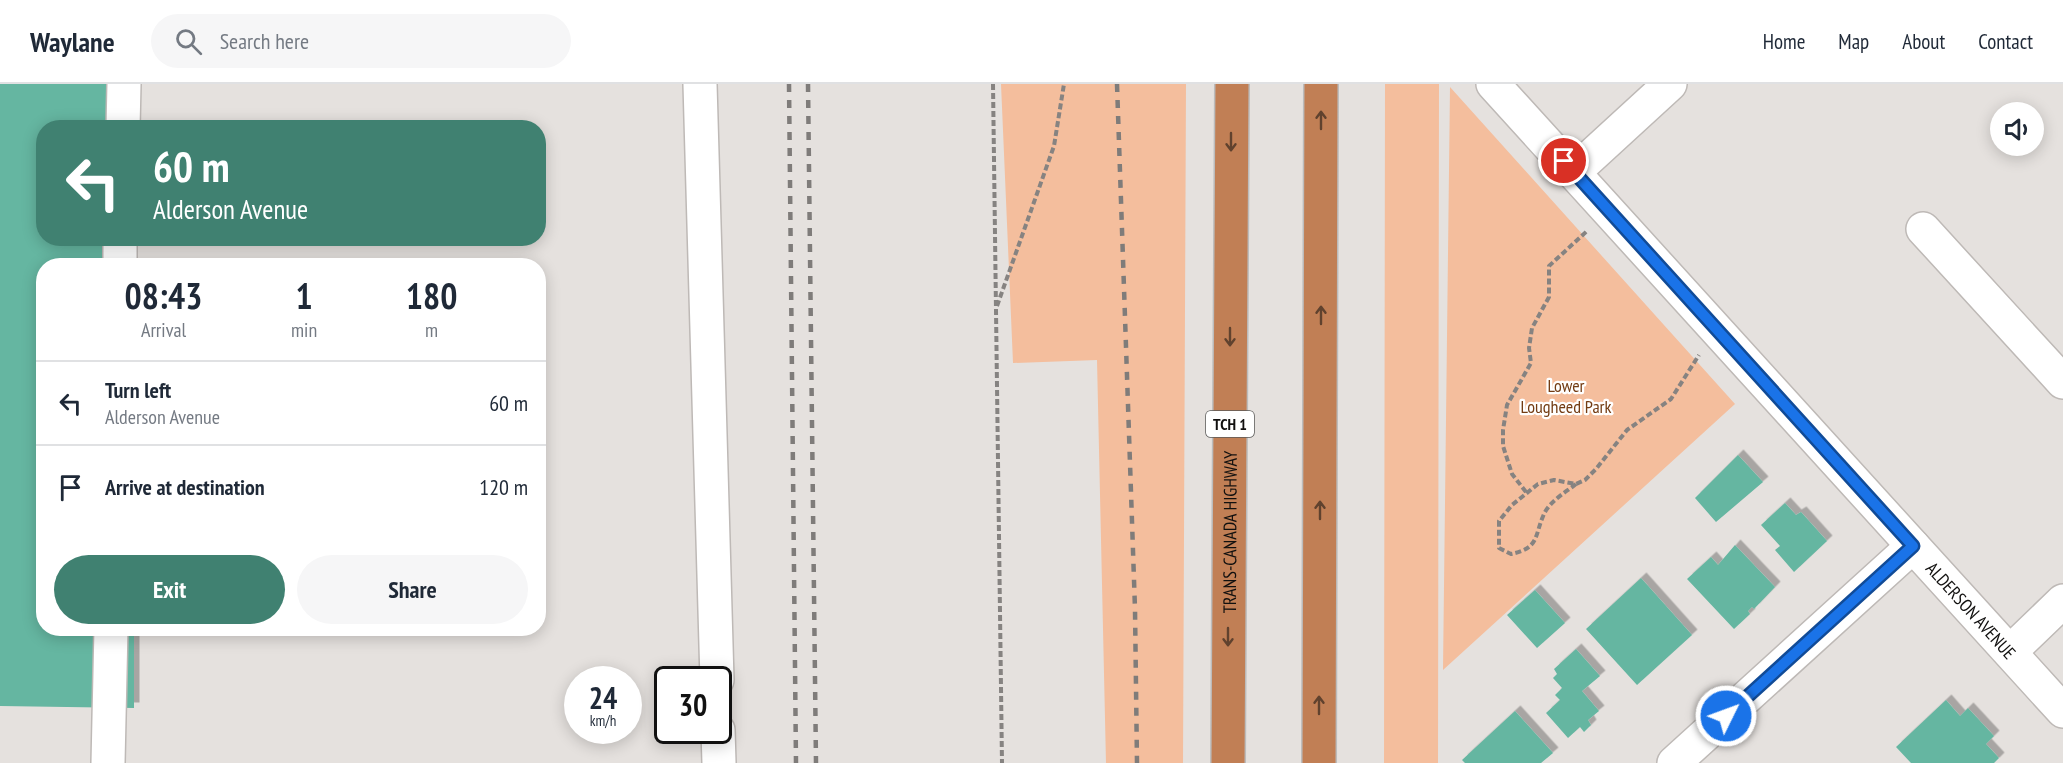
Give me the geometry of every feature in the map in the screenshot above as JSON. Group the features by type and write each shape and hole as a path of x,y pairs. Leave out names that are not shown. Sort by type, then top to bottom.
{"highway":[{"name":"TRANS-CANADA HIGHWAY","path":"1228,763 1232,84"},
{"path":"1319,763 1321,84"}],"street":[{"path":"123,120 124,84"},
{"path":"700,84 717,666"},
{"name":"ALDERSON AVENUE","path":"1493,84 2063,711"},
{"path":"1574,172 1670,84"},
{"path":"1923,230 2063,382"},
{"path":"1674,763 1913,546"},
{"path":"2010,652 2063,602"},
{"path":"108,763 111,636"},
{"path":"718,744 719,763"}],"path":[{"path":"993,84 1002,763"},
{"path":"996,309 1054,146 1064,84"},
{"path":"1526,492 1512,474 1503,446 1507,405 1531,363 1529,348 1532,328 1546,305 1550,282 1549,266 1609,211"},
{"path":"1576,484 1554,480 1538,484 1526,492 1499,521 1499,548 1510,554 1526,551 1536,540 1548,508 1596,469 1635,423 1671,399 1694,361 1722,335"}],"green space":[{"path":"1001,84 1186,84 1183,763 1106,763 1097,360 1013,363"},
{"path":"1385,84 1439,84 1438,763 1384,763"},
{"name":"Lower Lougheed Park","path":"1450,87 1735,404 1443,670"}],"building":[{"path":"0,84 130,84 130,120 36,120 36,246 131,246 131,258 36,258 36,636 134,636 134,708 0,706"},
{"path":"1738,455 1763,482 1716,522 1695,498"},
{"path":"1785,503 1796,515 1801,512 1827,541 1794,572 1775,550 1780,546 1761,525"},
{"path":"1735,545 1775,587 1754,609 1752,607 1748,611 1750,614 1734,629 1687,579 1711,557 1718,565"},
{"path":"1641,578 1692,635 1637,685 1586,629"},
{"path":"1535,590 1565,623 1537,648 1507,615"},
{"path":"1576,649 1600,676 1582,691 1599,711 1588,720 1591,725 1584,732 1580,727 1568,738 1546,713 1560,700 1555,695 1562,688 1553,678 1557,674 1554,669"},
{"path":"1946,700 1960,716 1968,708 1994,736 1986,744 1999,758 1994,763 1911,763 1896,747"},
{"path":"1515,711 1553,753 1541,763 1465,763 1462,760"}],"railway":[{"path":"789,84 796,763"},
{"path":"808,84 816,763"},
{"path":"1117,84 1135,609 1137,763"}],"route":[{"path":"1564,161 1913,546 1726,716"}]}
